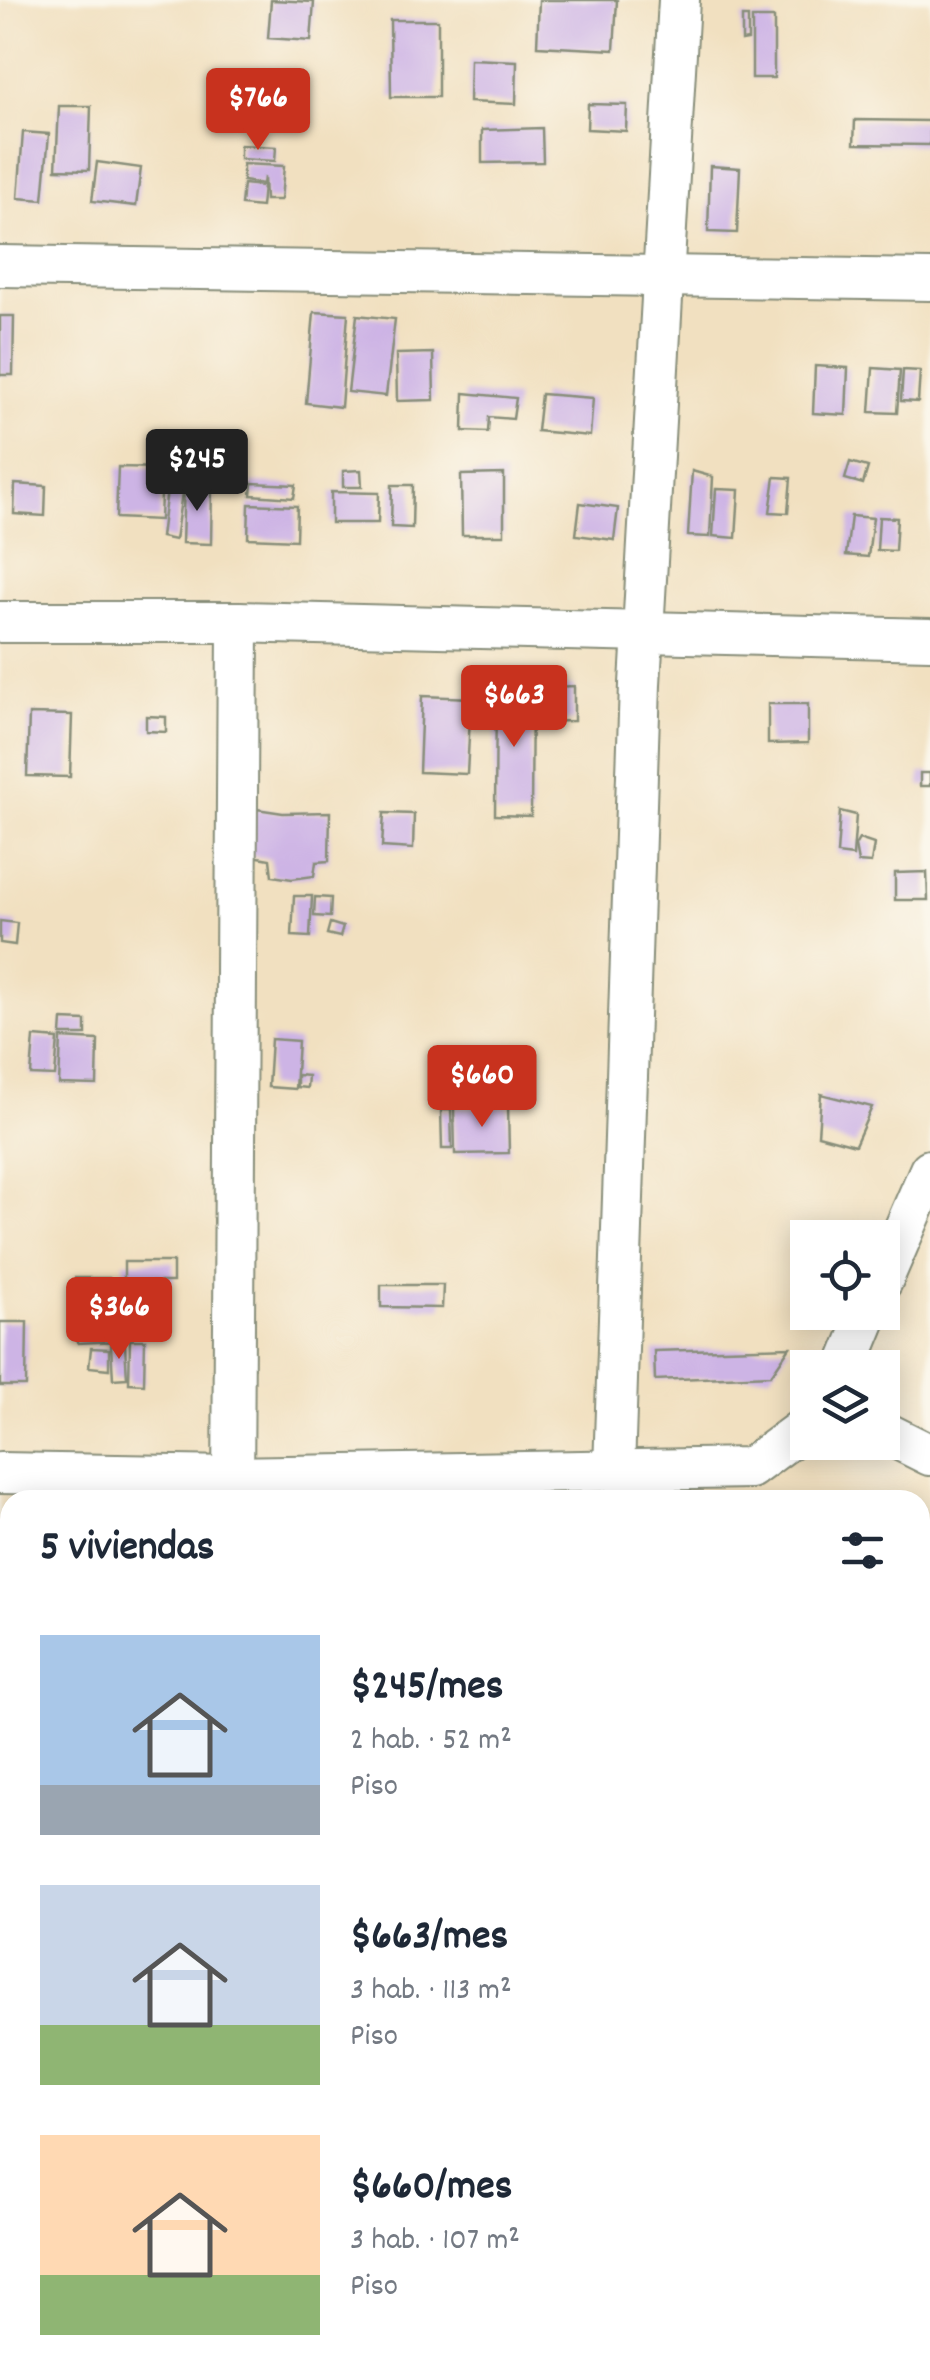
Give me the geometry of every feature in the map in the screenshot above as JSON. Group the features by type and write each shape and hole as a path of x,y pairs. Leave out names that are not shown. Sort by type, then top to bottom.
{"street":[{"path":"614,1470 643,631 679,0"},
{"path":"0,266 930,280"},
{"path":"0,622 238,622 930,638"},
{"path":"233,1488 238,622"},
{"path":"900,1239 930,1170"},
{"path":"900,1440 930,1454"},
{"path":"0,1473 233,1488 614,1470 743,1484 790,1441"}],"building":[{"path":"271,0 314,2 311,41 268,38"},
{"path":"539,0 617,0 614,50 537,46"},
{"path":"742,17 748,17 748,40 742,41"},
{"path":"752,18 774,18 774,78 752,78"},
{"path":"390,20 438,20 438,97 391,97"},
{"path":"470,59 517,61 516,104 469,102"},
{"path":"588,104 627,105 626,131 587,129"},
{"path":"59,106 91,106 89,170 56,169"},
{"path":"855,120 930,121 930,145 854,144"},
{"path":"542,128 543,162 482,163 482,130"},
{"path":"23,132 49,134 43,200 18,198"},
{"path":"240,145 276,147 275,161 240,159"},
{"path":"97,162 141,168 136,206 92,201"},
{"path":"243,164 284,166 281,200 265,200 264,177 263,184 243,181"},
{"path":"710,166 740,168 737,233 708,232"},
{"path":"243,184 263,186 261,207 241,205"},
{"path":"314,312 348,314 341,407 306,403"},
{"path":"357,315 395,319 386,396 348,392"},
{"path":"0,316 14,316 13,375 0,375"},
{"path":"433,353 434,400 397,401 396,354"},
{"path":"815,366 848,368 846,415 813,413"},
{"path":"873,368 900,370 897,413 870,412"},
{"path":"903,370 920,371 918,402 901,401"},
{"path":"464,393 516,398 513,419 489,417 488,432 463,431"},
{"path":"541,394 593,398 590,436 537,431"},
{"path":"850,462 868,467 863,484 845,479"},
{"path":"118,467 162,468 160,520 116,518"},
{"path":"361,470 362,487 343,487 343,471"},
{"path":"692,471 713,477 710,537 688,536"},
{"path":"504,474 504,535 462,535 461,475"},
{"path":"775,477 791,478 788,513 770,512"},
{"path":"184,483 212,484 211,544 182,543"},
{"path":"252,483 296,485 294,498 251,495"},
{"path":"15,484 46,486 45,516 14,514"},
{"path":"392,485 413,485 412,528 391,527"},
{"path":"716,489 739,490 736,538 713,536"},
{"path":"167,490 182,493 175,540 161,537"},
{"path":"331,492 379,493 378,523 331,523"},
{"path":"580,503 618,508 614,540 576,535"},
{"path":"249,504 297,506 296,540 248,538"},
{"path":"851,516 873,518 868,557 846,555"},
{"path":"879,517 897,518 895,551 877,550"},
{"path":"496,684 532,685 531,816 495,815"},
{"path":"574,686 574,721 536,722 535,688"},
{"path":"422,696 471,698 467,774 419,772"},
{"path":"768,704 808,704 808,743 768,744"},
{"path":"29,714 72,715 70,777 27,776"},
{"path":"146,716 166,717 166,732 146,731"},
{"path":"920,773 930,773 930,786 920,786"},
{"path":"250,808 283,813 330,812 329,861 316,862 314,876 272,876 270,859 247,855"},
{"path":"840,811 856,815 853,856 837,854"},
{"path":"384,813 414,814 413,849 382,847"},
{"path":"859,839 874,844 871,863 858,862 855,846"},
{"path":"927,872 928,900 895,900 895,873"},
{"path":"294,896 312,896 310,937 292,936"},
{"path":"315,897 331,898 330,917 314,916"},
{"path":"0,921 17,923 15,945 0,943"},
{"path":"330,923 343,927 340,937 327,934"},
{"path":"62,1020 86,1021 86,1035 61,1035"},
{"path":"34,1037 58,1039 55,1076 31,1075"},
{"path":"61,1038 98,1040 97,1085 59,1084"},
{"path":"271,1039 298,1041 295,1089 268,1087"},
{"path":"297,1075 308,1076 307,1088 297,1087"},
{"path":"821,1094 872,1107 855,1145 818,1135"},
{"path":"508,1106 509,1153 455,1154 454,1108"},
{"path":"441,1110 451,1110 452,1149 442,1149"},
{"path":"124,1262 173,1262 173,1282 124,1282"},
{"path":"75,1278 109,1278 109,1308 74,1308"},
{"path":"381,1285 443,1285 442,1308 381,1307"},
{"path":"119,1315 120,1341 78,1343 76,1317"},
{"path":"0,1322 27,1322 26,1386 0,1386"},
{"path":"130,1340 145,1340 144,1384 129,1383"},
{"path":"111,1345 125,1345 127,1378 113,1379"},
{"path":"790,1347 771,1375 655,1380 654,1351"},
{"path":"91,1348 109,1349 109,1369 89,1367"}]}
